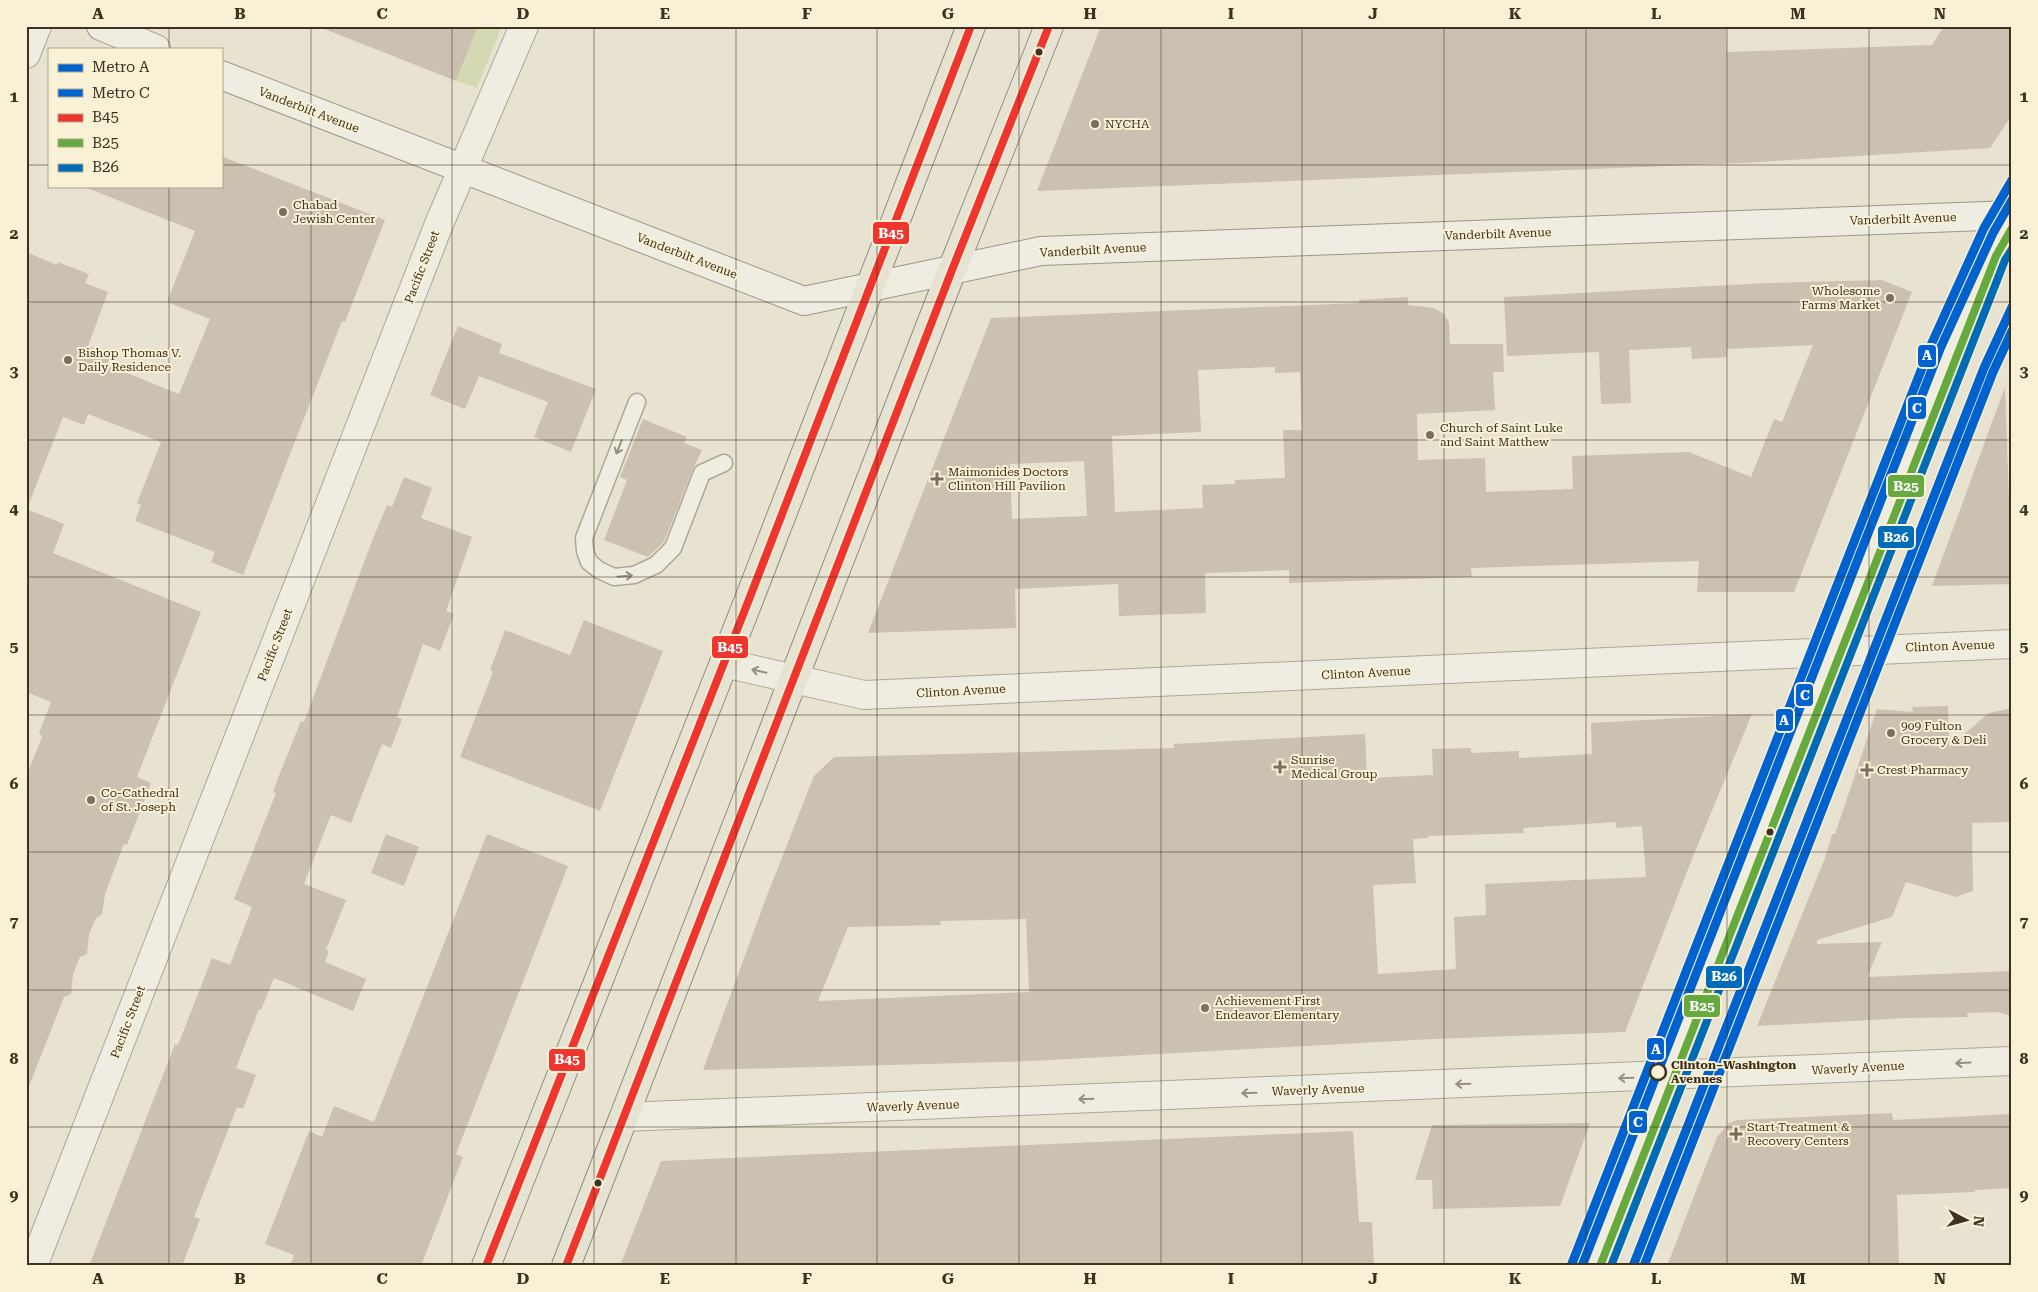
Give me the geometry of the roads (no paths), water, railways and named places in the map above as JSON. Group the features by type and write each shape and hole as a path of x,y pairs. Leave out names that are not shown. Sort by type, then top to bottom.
{"main road":[{"path":"486,1266 724,663 971,26"},
{"path":"566,1266 952,270 1049,26"}],"street":[{"path":"26,54 37,26"},
{"path":"101,26 154,48"},
{"name":"Pacific Street","path":"33,1266 433,240 524,26"},
{"name":"Vanderbilt Avenue","path":"222,75 804,301 1041,251 2012,215"},
{"path":"1600,1266 1996,256 2012,228"},
{"name":"Clinton Avenue","path":"724,663 864,695 2012,644"},
{"name":"Waverly Avenue","path":"624,1117 2012,1061"}],"lane":[{"path":"637,402 584,538 585,551 589,562 599,570 614,577 628,576 656,565 673,548 702,474 724,463"}],"metro line":[{"name":"A","path":"1571,1266 1931,345 1984,228 2012,180"},
{"name":"C","path":"1582,1266 1940,349 1993,233 2012,200"},
{"name":"A","path":"1633,1266 1984,368 2012,307"},
{"name":"C","path":"1644,1266 1993,372 2012,331"}],"place":[{"name":"NYCHA","path":"1095,124"},
{"name":"Chabad Jewish Center","path":"283,212"},
{"name":"Wholesome Farms Market","path":"1890,298"},
{"name":"Bishop Thomas V. Daily Residence","path":"68,360"},
{"name":"Church of Saint Luke and Saint Matthew","path":"1430,435"},
{"name":"Maimonides Doctors Clinton Hill Pavilion","path":"937,479"},
{"name":"909 Fulton Grocery & Deli","path":"1891,733"},
{"name":"Sunrise Medical Group","path":"1280,767"},
{"name":"Crest Pharmacy","path":"1867,770"},
{"name":"Co-Cathedral of St. Joseph","path":"91,800"},
{"name":"Achievement First Endeavor Elementary","path":"1205,1008"},
{"name":"Clinton–Washington Avenues","path":"1658,1072"},
{"name":"Start Treatment & Recovery Centers","path":"1736,1134"}]}
